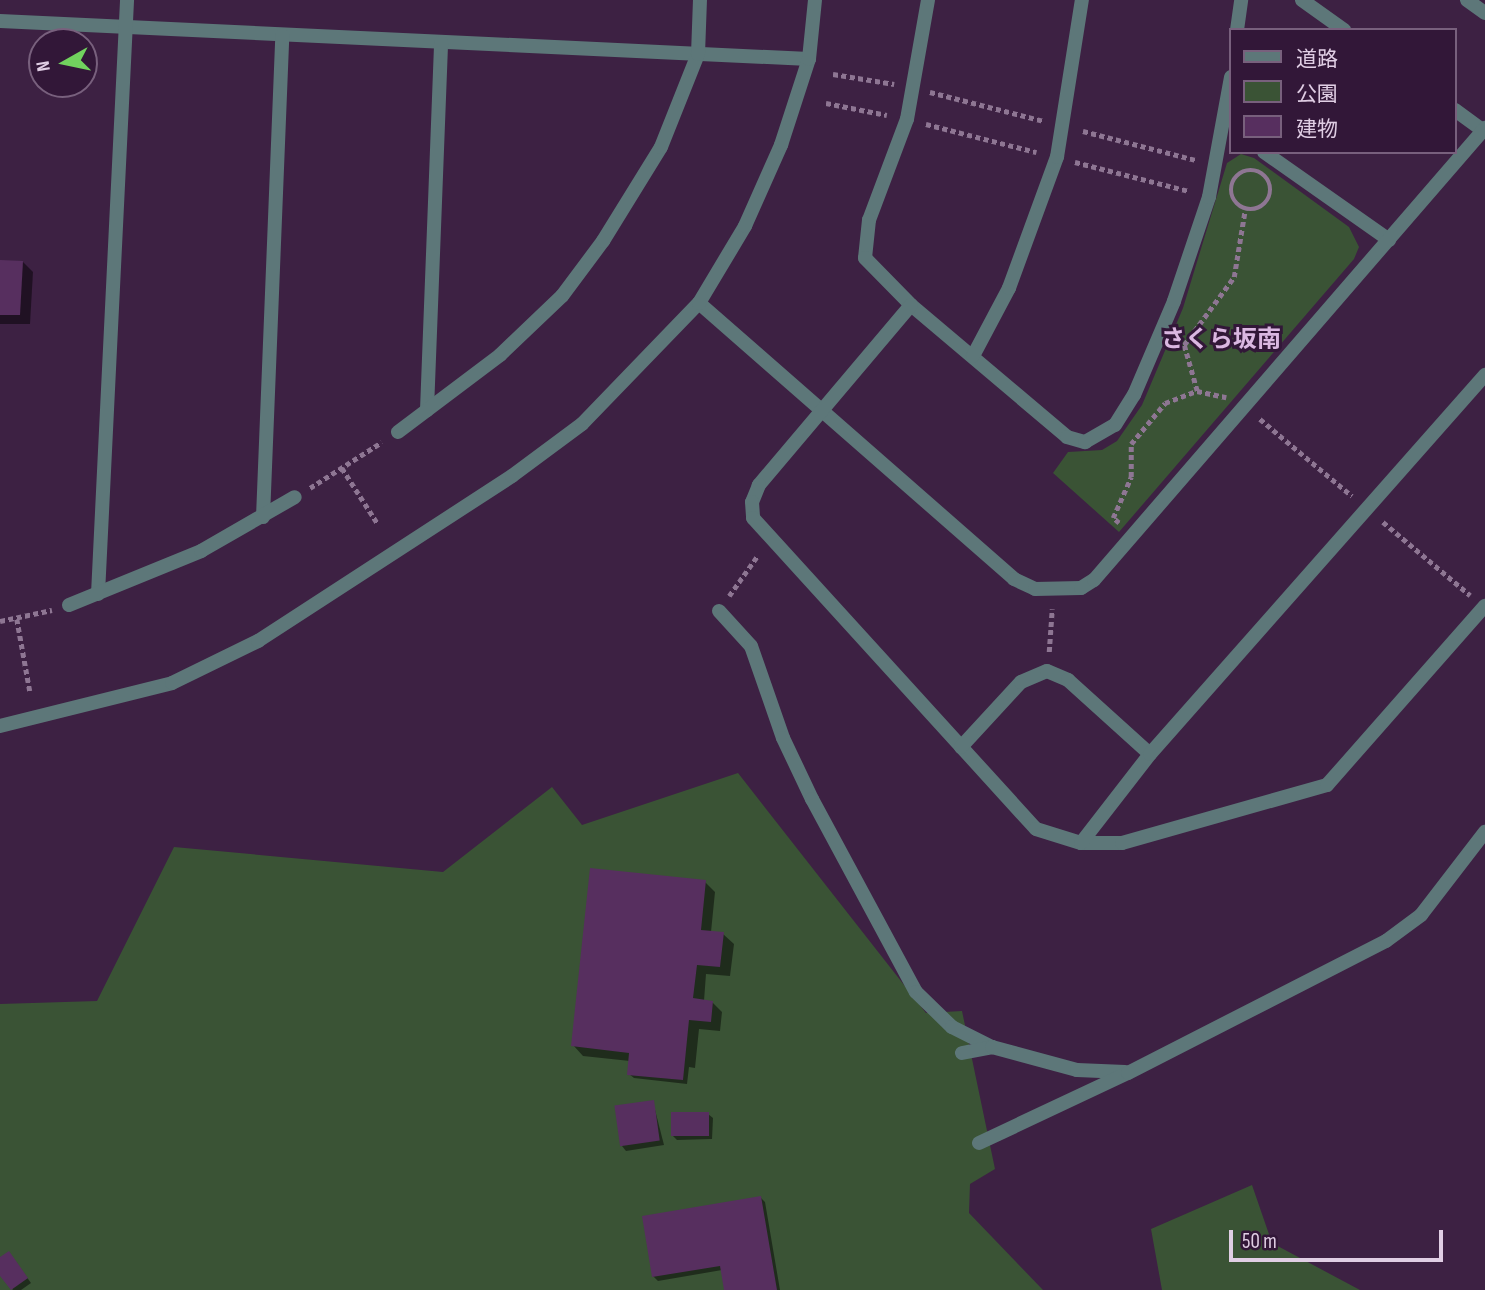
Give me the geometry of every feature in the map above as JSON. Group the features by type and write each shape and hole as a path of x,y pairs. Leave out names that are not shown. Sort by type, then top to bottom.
{"street":[{"path":"98,594 127,0"},
{"path":"398,432 500,355 562,296 603,241 661,147 698,54 700,0"},
{"path":"0,726 172,682 258,641 512,476 582,424 699,303 745,226 771,168 809,59 815,0"},
{"path":"928,0 907,119 864,240 865,258 911,305 1067,437 1085,442 1115,425 1134,395 1174,301 1209,197 1228,127 1230,94"},
{"path":"973,356 1009,288 1057,157 1082,0"},
{"path":"1237,28 1241,0"},
{"path":"1302,0 1340,28"},
{"path":"1467,0 1485,13"},
{"path":"0,21 809,59"},
{"path":"262,517 282,35"},
{"path":"427,410 441,42"},
{"path":"699,303 1014,579 1035,589 1081,588 1094,580 1485,130 1457,111"},
{"path":"1267,154 1389,240"},
{"path":"911,305 760,485 752,502 753,519 769,540 1036,829 1081,843 1122,843 1327,785 1485,607"},
{"path":"1081,843 1150,754 1485,375"},
{"path":"69,605 201,551 295,497"},
{"path":"719,611 751,646 783,738 812,799 916,992 952,1027 992,1047 1077,1070 1128,1073"},
{"path":"961,747 1021,681 1047,671 1068,680 1150,754"},
{"path":"979,1143 1128,1073 1386,941 1421,915 1485,832"},
{"path":"962,1053 992,1047"}],"path":[{"path":"833,74 914,88 1216,165 1238,174 1258,171 1271,186 1265,205 1245,210"},
{"path":"826,103 907,119 1233,201 1245,210"},
{"path":"1233,201 1231,187 1238,174"},
{"path":"1197,391 1185,345 1234,277 1245,210"},
{"path":"1131,444 1166,403 1197,391 1245,406"},
{"path":"1115,425 1131,444 1131,477 1113,518 1133,535"},
{"path":"295,497 398,432"},
{"path":"342,468 378,524"},
{"path":"719,611 769,540"},
{"path":"1047,671 1054,590"},
{"path":"0,621 69,605"},
{"path":"17,619 30,691"}],"green space":[{"path":"1241,154 1254,158 1349,227 1359,247 1354,259 1119,532 1053,473 1068,452 1102,450 1117,441 1142,405 1183,308 1227,163"},
{"path":"738,773 926,1013 962,1011 995,1169 970,1184 969,1213 1043,1290 0,1290 0,1004 97,1001 174,847 443,872 552,787 582,825"},
{"path":"1252,1185 1272,1243 1360,1290 1162,1290 1151,1229"}],"building":[{"path":"0,260 23,261 20,315 0,315"},
{"path":"590,868 706,880 701,930 724,932 720,967 697,965 693,998 713,1001 711,1022 689,1020 683,1080 627,1075 629,1053 571,1046"},
{"path":"654,1100 660,1141 620,1146 614,1106"},
{"path":"671,1112 709,1112 709,1136 671,1136"},
{"path":"761,1196 777,1290 724,1290 720,1266 652,1277 642,1216"},
{"path":"9,1251 28,1278 11,1290 0,1276 0,1257"}],"district":[{"name":"さくら坂南","path":"1221,340"}]}
